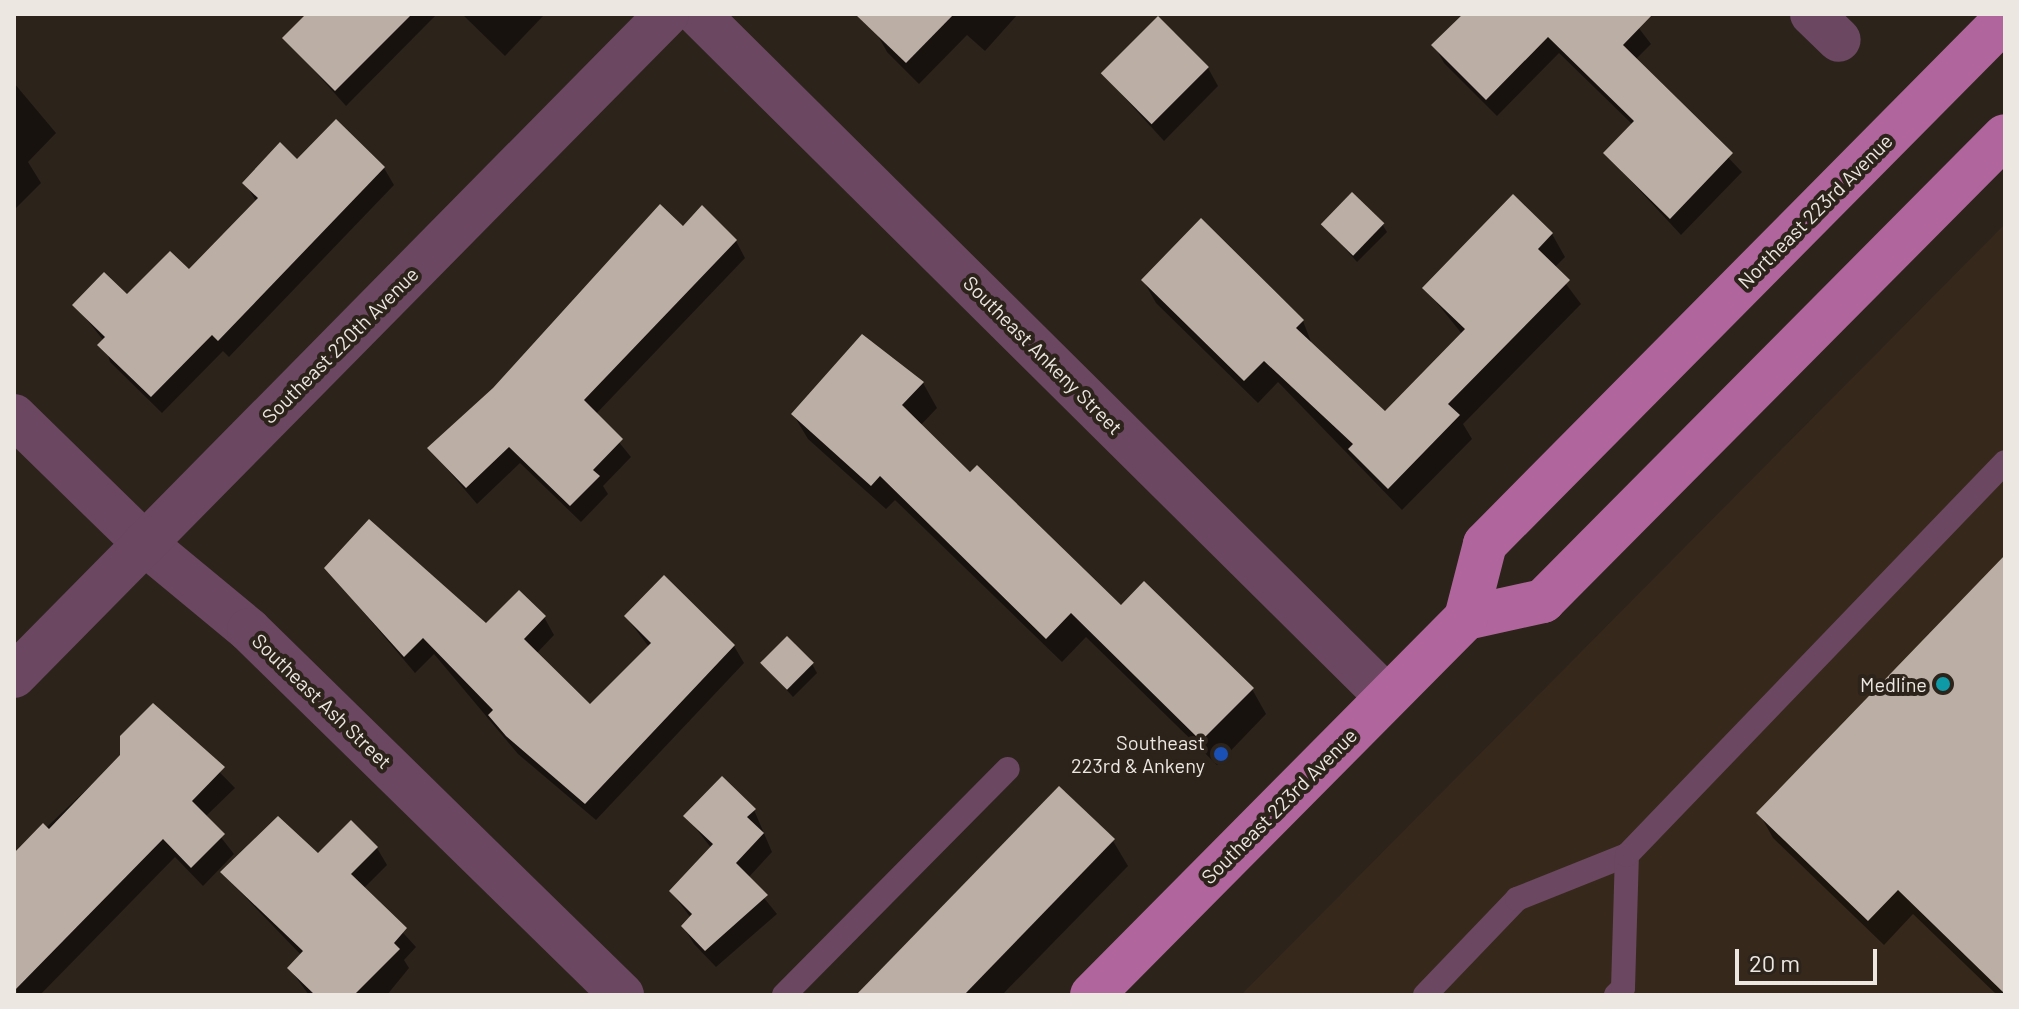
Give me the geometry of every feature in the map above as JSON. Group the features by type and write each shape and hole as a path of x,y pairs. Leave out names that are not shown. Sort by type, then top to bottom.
{"main road":[{"name":"Northeast 223rd Avenue","path":"1466,618 1485,544 2005,19"},
{"path":"1466,618 1543,601 2005,136"},
{"name":"Southeast 223rd Avenue","path":"1092,995 1466,618"}],"street":[{"name":"Southeast 220th Avenue","path":"14,676 667,14"},
{"name":"Southeast Ankeny Street","path":"698,14 1387,697"},
{"name":"Southeast Ash Street","path":"14,416 144,543 249,630 622,995"}],"lane":[{"path":"1425,995 1517,899 1627,855 2005,462"},
{"path":"784,995 1008,769"},
{"path":"1623,993 1627,855"}],"shaded area":[{"path":"2005,224 2005,995 1241,995"}],"building":[{"path":"306,14 412,14 335,91 282,38"},
{"path":"855,14 954,14 906,63"},
{"path":"1463,14 1653,14 1623,45 1733,153 1670,219 1603,153 1634,121 1548,37 1486,100 1431,45"},
{"path":"1158,16 1209,67 1152,124 1101,73"},
{"path":"336,119 385,167 218,341 212,335 151,397 97,345 105,337 72,305 104,272 127,294 170,251 189,269 258,198 242,183 280,142 297,159"},
{"path":"1352,192 1384,223 1353,256 1321,224"},
{"path":"1513,194 1553,233 1538,249 1570,280 1448,404 1460,415 1388,489 1348,449 1353,444 1264,361 1244,381 1141,280 1201,218 1304,320 1296,328 1385,411 1465,329 1422,288"},
{"path":"660,204 683,226 702,205 737,240 584,400 623,439 593,470 600,476 570,506 509,447 466,488 427,448 493,388"},
{"path":"862,334 924,382 902,405 970,472 977,465 1121,605 1144,581 1254,688 1201,741 1071,613 1046,639 880,476 871,486 791,414"},
{"path":"369,519 486,623 519,590 546,616 524,639 590,704 651,643 624,616 664,575 735,645 585,804 506,736 488,715 493,710 423,638 404,657 324,568"},
{"name":"Medline","path":"2005,555 2005,994 1898,890 1868,921 1756,813"},
{"path":"787,636 814,663 787,690 760,663"},
{"path":"153,703 225,767 192,801 225,834 191,868 163,839 14,991 14,853 43,823 49,829 120,755 120,736"},
{"path":"722,776 756,809 747,817 764,833 736,863 768,895 705,951 681,926 692,914 669,891 713,844 683,816"},
{"path":"1059,786 1115,839 964,995 856,995"},
{"path":"278,816 318,853 351,820 378,847 351,874 407,928 394,943 400,949 354,995 315,995 287,968 303,951 220,872"}],"place":[{"name":"Medline","path":"1943,684"},
{"name":"Southeast 223rd & Ankeny","path":"1221,754"}]}
